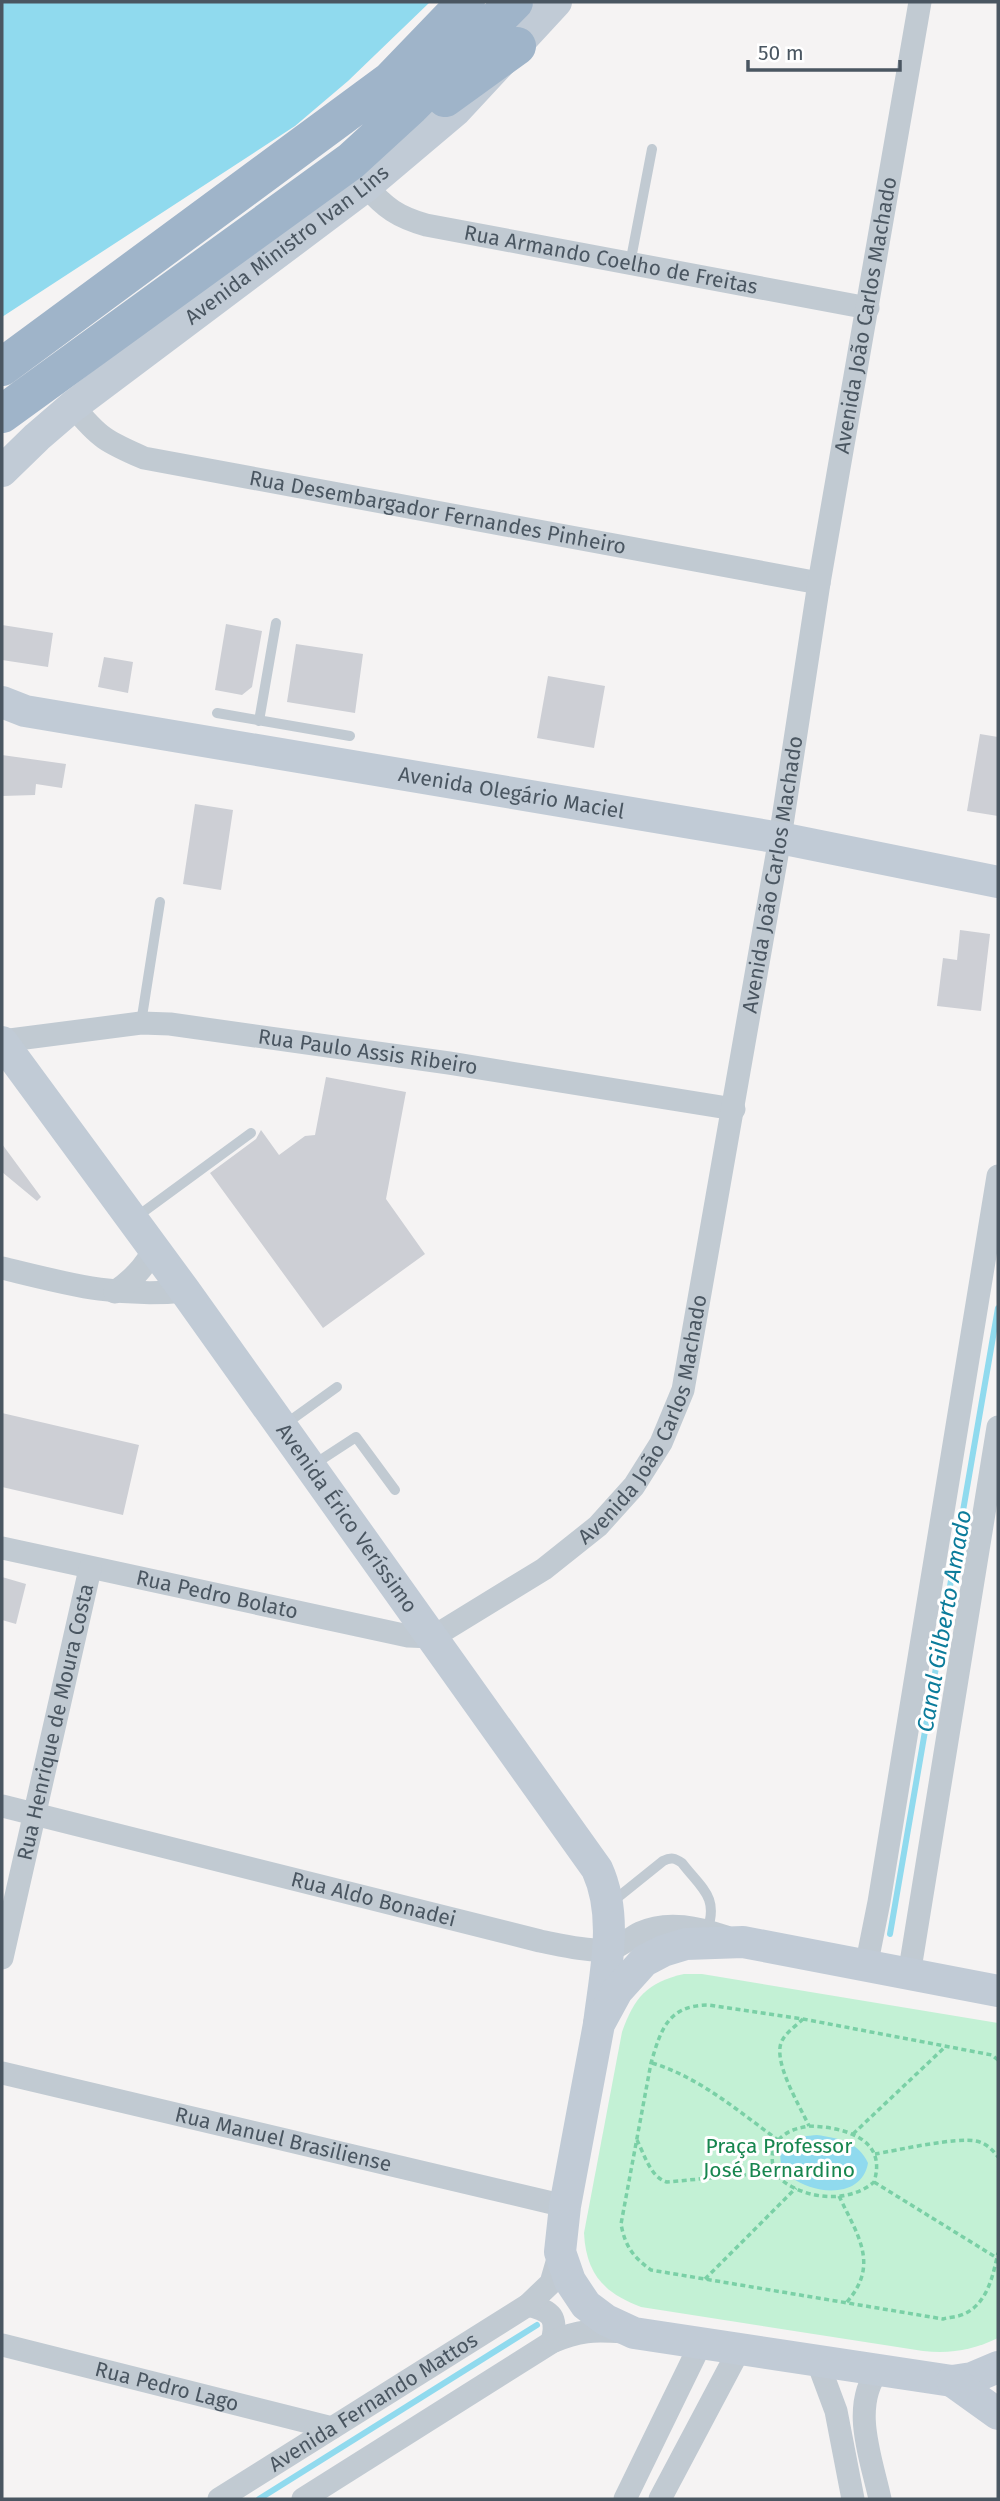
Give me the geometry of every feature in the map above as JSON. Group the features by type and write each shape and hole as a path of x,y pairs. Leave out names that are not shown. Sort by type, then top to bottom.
{"highway":[{"path":"2,367 391,80 467,2"},
{"name":"Avenida Ministro Ivan Lins","path":"2,414 63,392 358,174 411,106 514,2"},
{"path":"358,174 429,110 517,46"},
{"path":"2,440 63,392"}],"main road":[{"path":"517,46 556,2"},
{"path":"2,347 67,320"},
{"name":"Avenida Ministro Ivan Lins","path":"2,471 37,436 63,392"},
{"name":"Avenida Olegário Maciel","path":"9,709 303,743 998,882"},
{"name":"Avenida Érico Veríssimo","path":"2,1042 185,1291 597,1869 605,1886 608,1905 608,1950 599,2024"},
{"path":"998,1991 743,1942 686,1944 663,1951 644,1961 617,1990 599,2024 565,2206 560,2252 570,2281 586,2305 606,2320 634,2333 951,2381 972,2378 998,2367"},
{"path":"951,2381 998,2414"}],"street":[{"name":"Avenida João Carlos Machado","path":"433,1637 544,1569 598,1526 634,1486 661,1443 683,1390 734,1110 780,838 819,583 920,2"},
{"name":"Rua Armando Coelho de Freitas","path":"358,174 380,203 401,218 426,225 868,308"},
{"name":"Rua Desembargador Fernandes Pinheiro","path":"63,392 95,433 144,458 819,583"},
{"name":"Rua Paulo Assis Ribeiro","path":"2,1042 141,1023 170,1024 449,1063 734,1110"},
{"path":"866,1967 879,1902 998,1176"},
{"path":"115,1292 139,1272 154,1249"},
{"path":"2,1268 97,1291 155,1294 185,1291"},
{"path":"909,1975 998,1427"},
{"name":"Rua Pedro Bolato","path":"2,1548 408,1636 433,1637"},
{"name":"Rua Henrique de Moura Costa","path":"2,1958 90,1569"},
{"name":"Rua Aldo Bonadei","path":"2,1806 540,1941 608,1950"},
{"path":"608,1950 645,1931 668,1926 692,1927 743,1942"},
{"name":"Rua Manuel Brasiliense","path":"2,2073 565,2206"},
{"name":"Avenida Fernando Mattos","path":"219,2499 528,2305 551,2283 560,2252"},
{"path":"528,2305 546,2311 552,2317 555,2329 552,2342"},
{"name":"Avenida Fernando Mattos","path":"303,2499 552,2342 571,2333 590,2330 634,2333"},
{"path":"625,2499 701,2343"},
{"name":"Rua Pedro Lago","path":"2,2346 332,2428"},
{"path":"660,2499 739,2350"},
{"path":"817,2360 836,2411 853,2499"},
{"path":"879,2369 864,2397 864,2420 880,2499"}],"lane":[{"path":"630,264 652,149"},
{"path":"259,721 275,623"},
{"path":"217,713 259,721 303,743 350,736"},
{"path":"141,1023 160,902"},
{"path":"133,1220 251,1133"},
{"path":"282,1427 337,1387"},
{"path":"310,1466 356,1437 395,1489"},
{"path":"608,1905 663,1861 677,1859 712,1903 712,1916 707,1931"}],"path":[{"path":"874,2182 998,2255 991,2283 978,2304 964,2314 943,2319 651,2270 635,2258 624,2241 621,2224 651,2063 665,2024 683,2010 696,2005 803,2019 992,2055 998,2060"},
{"path":"803,2019 782,2040 779,2054 809,2126"},
{"path":"853,2134 945,2047"},
{"path":"651,2063 674,2070 693,2080 778,2140"},
{"path":"809,2126 828,2127 853,2134 870,2147 877,2164 874,2182 859,2192 839,2196 810,2193 782,2181 775,2172 772,2151 778,2140 796,2128 809,2126"},
{"path":"636,2138 661,2181 679,2182 775,2172"},
{"path":"875,2154 956,2141 976,2141 992,2148 998,2157"},
{"path":"705,2279 796,2188"},
{"path":"839,2196 860,2245 865,2272 861,2283 845,2303"}],"green space":[{"name":"Praça Professor José Bernardino","path":"684,1974 702,1974 998,2023 998,2338 962,2350 923,2351 641,2307 617,2295 599,2280 589,2260 584,2233 622,2032 637,2001 644,1993 660,1982"}],"water":[{"path":"2,2 430,2 348,81 295,126 2,317"},
{"path":"817,2135 847,2142 864,2156 868,2163 864,2175 857,2183 847,2188 824,2190 801,2183 787,2173 780,2159 785,2145 796,2138"}],"building":[{"path":"226,624 262,631 252,687 242,695 215,690"},
{"path":"2,625 53,633 48,667 2,660"},
{"path":"296,644 363,654 355,713 287,702"},
{"path":"104,657 133,662 128,693 98,687"},
{"path":"548,676 605,686 594,748 537,738"},
{"path":"980,734 998,737 998,816 967,811"},
{"path":"2,755 66,764 62,788 36,784 35,795 2,796"},
{"path":"195,804 233,810 221,890 183,884"},
{"path":"960,930 990,934 981,1011 937,1006 943,958 957,960"},
{"path":"326,1077 406,1092 386,1199 425,1254 323,1328 210,1173 256,1139 261,1130 279,1155 305,1136 315,1135"},
{"path":"2,1144 41,1197 37,1201 2,1172"},
{"path":"2,1413 139,1445 123,1515 2,1487"},
{"path":"2,1577 26,1584 16,1624 2,1620"}],"waterway":[{"name":"Canal Gilberto Amado","path":"890,1934 998,1308"},
{"path":"259,2499 537,2325"}]}
